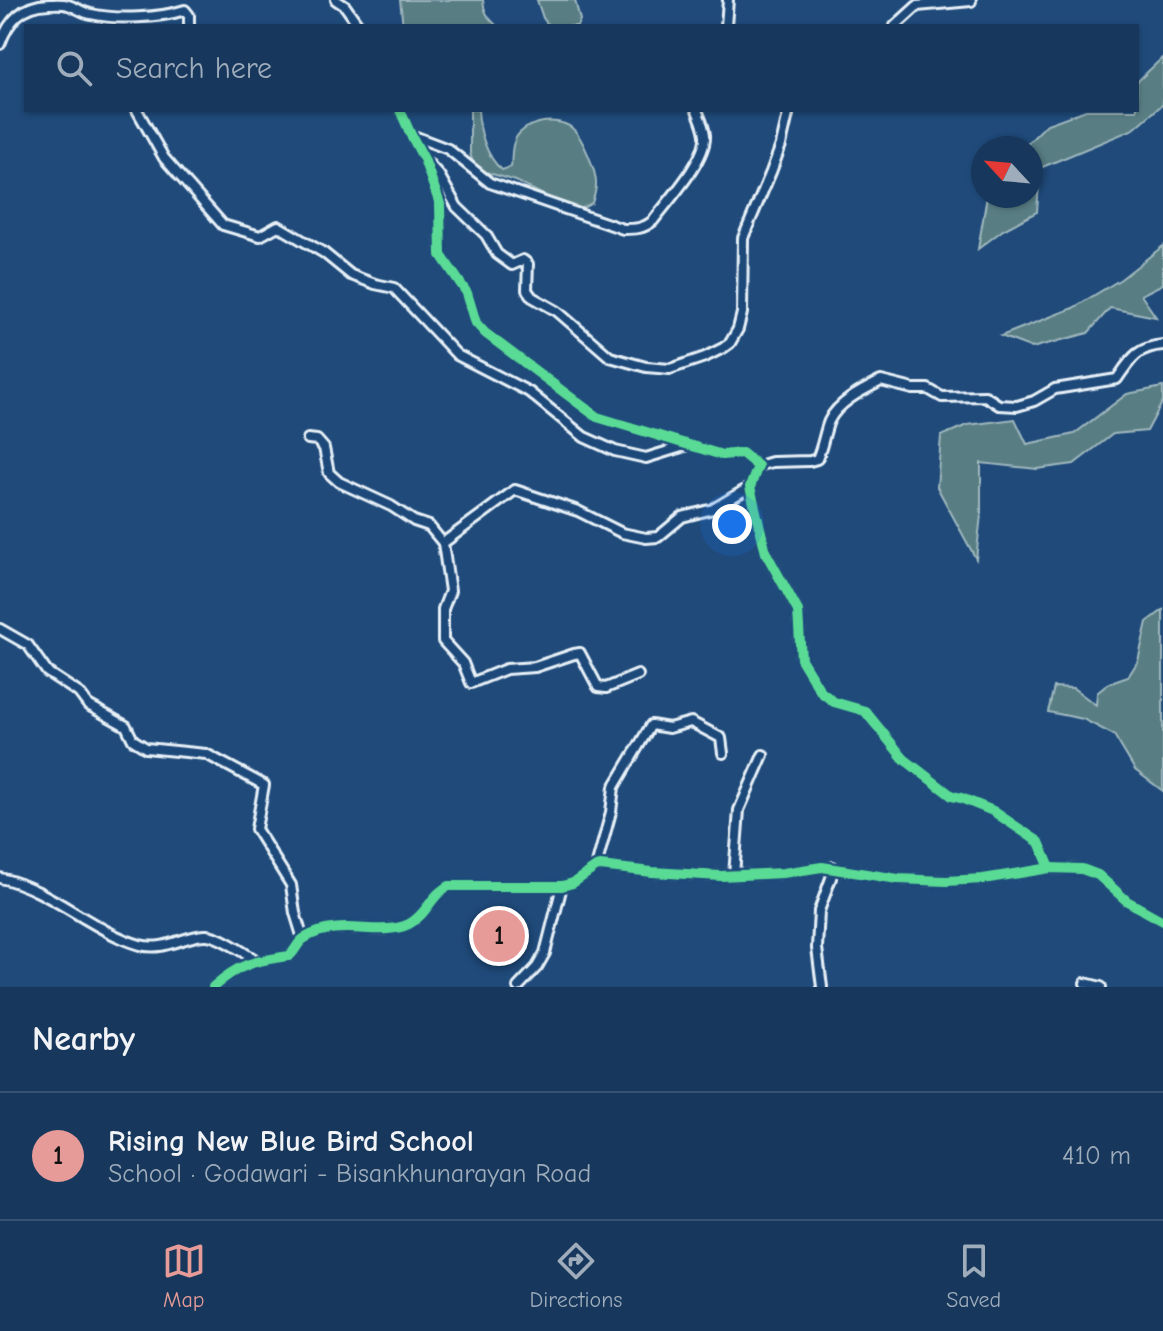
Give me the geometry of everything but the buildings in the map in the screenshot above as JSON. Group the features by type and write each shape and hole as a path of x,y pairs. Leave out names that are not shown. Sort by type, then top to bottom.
{"street":[{"path":"336,0 345,6 358,24"},
{"path":"726,24 728,0"},
{"path":"897,24 917,6 971,1"},
{"path":"0,44 16,14 44,4 66,4 90,14 131,17 169,15 185,10 189,15 189,24"},
{"path":"138,112 164,158 223,225 260,236 278,226 324,253 351,275 394,288 457,355 529,392 584,437 615,451 646,458 688,445"},
{"path":"401,112 424,159 440,204 441,255 467,293 476,323 485,333 597,417 722,455 742,453 758,466"},
{"path":"411,135 448,149 490,183 623,229 637,229 653,221 703,151 705,137 698,112"},
{"path":"424,159 439,175 457,207 486,235 497,254 512,265 523,260 528,264 527,290 532,297 557,311 610,357 646,367 670,369 723,348 738,329 742,313 743,238 776,159 788,112"},
{"path":"758,466 817,459 830,420 838,408 881,381 913,389 928,389 942,397 985,396 999,405 1017,406 1055,389 1117,379 1134,355 1148,346 1163,345"},
{"path":"308,439 317,440 324,448 329,473 339,482 429,526 443,543 450,591 443,609 443,641 463,663 471,683 506,669 535,667 580,653 598,687 606,688 638,675"},
{"path":"758,466 750,487 766,553 798,611 801,659 821,692 834,702 865,711 904,759 952,796 993,811 1039,842 1050,868"},
{"path":"443,543 515,490 578,511 622,533 646,538 658,537 682,517 713,509 750,487"},
{"path":"0,629 28,645 47,672 79,693 88,705 126,726 133,740 146,748 206,754 264,785 256,829 291,885 303,939"},
{"path":"596,867 611,812 614,787 651,725 669,728 691,722 721,738 723,753"},
{"path":"734,875 739,810 763,755"},
{"path":"213,987 245,964 289,956 303,939 336,927 395,927 408,924 426,911 438,893 449,886 562,886 573,883 596,867 707,876 783,873 833,867 898,879 946,881 983,879 1050,868 1082,869 1098,875 1127,901 1163,921"},
{"path":"822,987 817,948 819,911 833,867"},
{"path":"0,878 16,881 103,929 142,946 165,946 206,935 218,938 257,961"},
{"path":"518,987 537,967 545,953 562,886"},
{"path":"1085,983 1101,987"}],"shaded area":[{"path":"511,919 516,920 507,948 486,940 492,927 504,932"}],"green space":[{"path":"400,0 483,0 487,14 495,24 403,24"},
{"path":"537,0 575,0 580,20 578,24 548,24"},
{"path":"1163,57 1163,104 1134,129 1043,167 1043,136 1035,136 1047,124 1080,112 1139,112 1139,80"},
{"path":"470,112 478,112 484,143 502,170 511,167 514,142 524,130 548,121 565,124 576,132 594,172 596,187 592,203 572,210 516,181 475,169 470,153"},
{"path":"985,208 1037,208 1037,212 1003,230 978,249"},
{"path":"1163,246 1163,284 1141,295 1156,317 1110,308 1088,333 1032,348 1001,336 1073,308 1121,279"},
{"path":"1163,387 1163,401 1147,431 1113,434 1074,464 1037,469 981,463 981,515 976,559 937,487 941,436 967,425 1015,419 1027,444 1074,434 1127,394"},
{"path":"1163,610 1163,791 1135,770 1114,735 1083,719 1048,712 1054,687 1073,688 1096,705 1097,693 1108,684 1128,677 1138,661 1147,622"}],"cycle path":[{"path":"401,112 424,159 440,204 441,255 467,293 476,323 597,417 722,455 742,453 758,466 750,487 766,553 798,611 801,659 821,692 834,702 865,711 904,759 952,796 993,811 1039,842 1050,868"},
{"path":"213,987 248,964 289,956 302,940 318,932 345,928 398,928 409,924 449,886 562,886 573,883 600,866 721,876 783,873 822,867 898,879 946,881 983,879 1050,868 1082,869 1098,875 1127,901 1163,921"}],"place":[{"name":"Rising New Blue Bird School","path":"499,936"}]}
